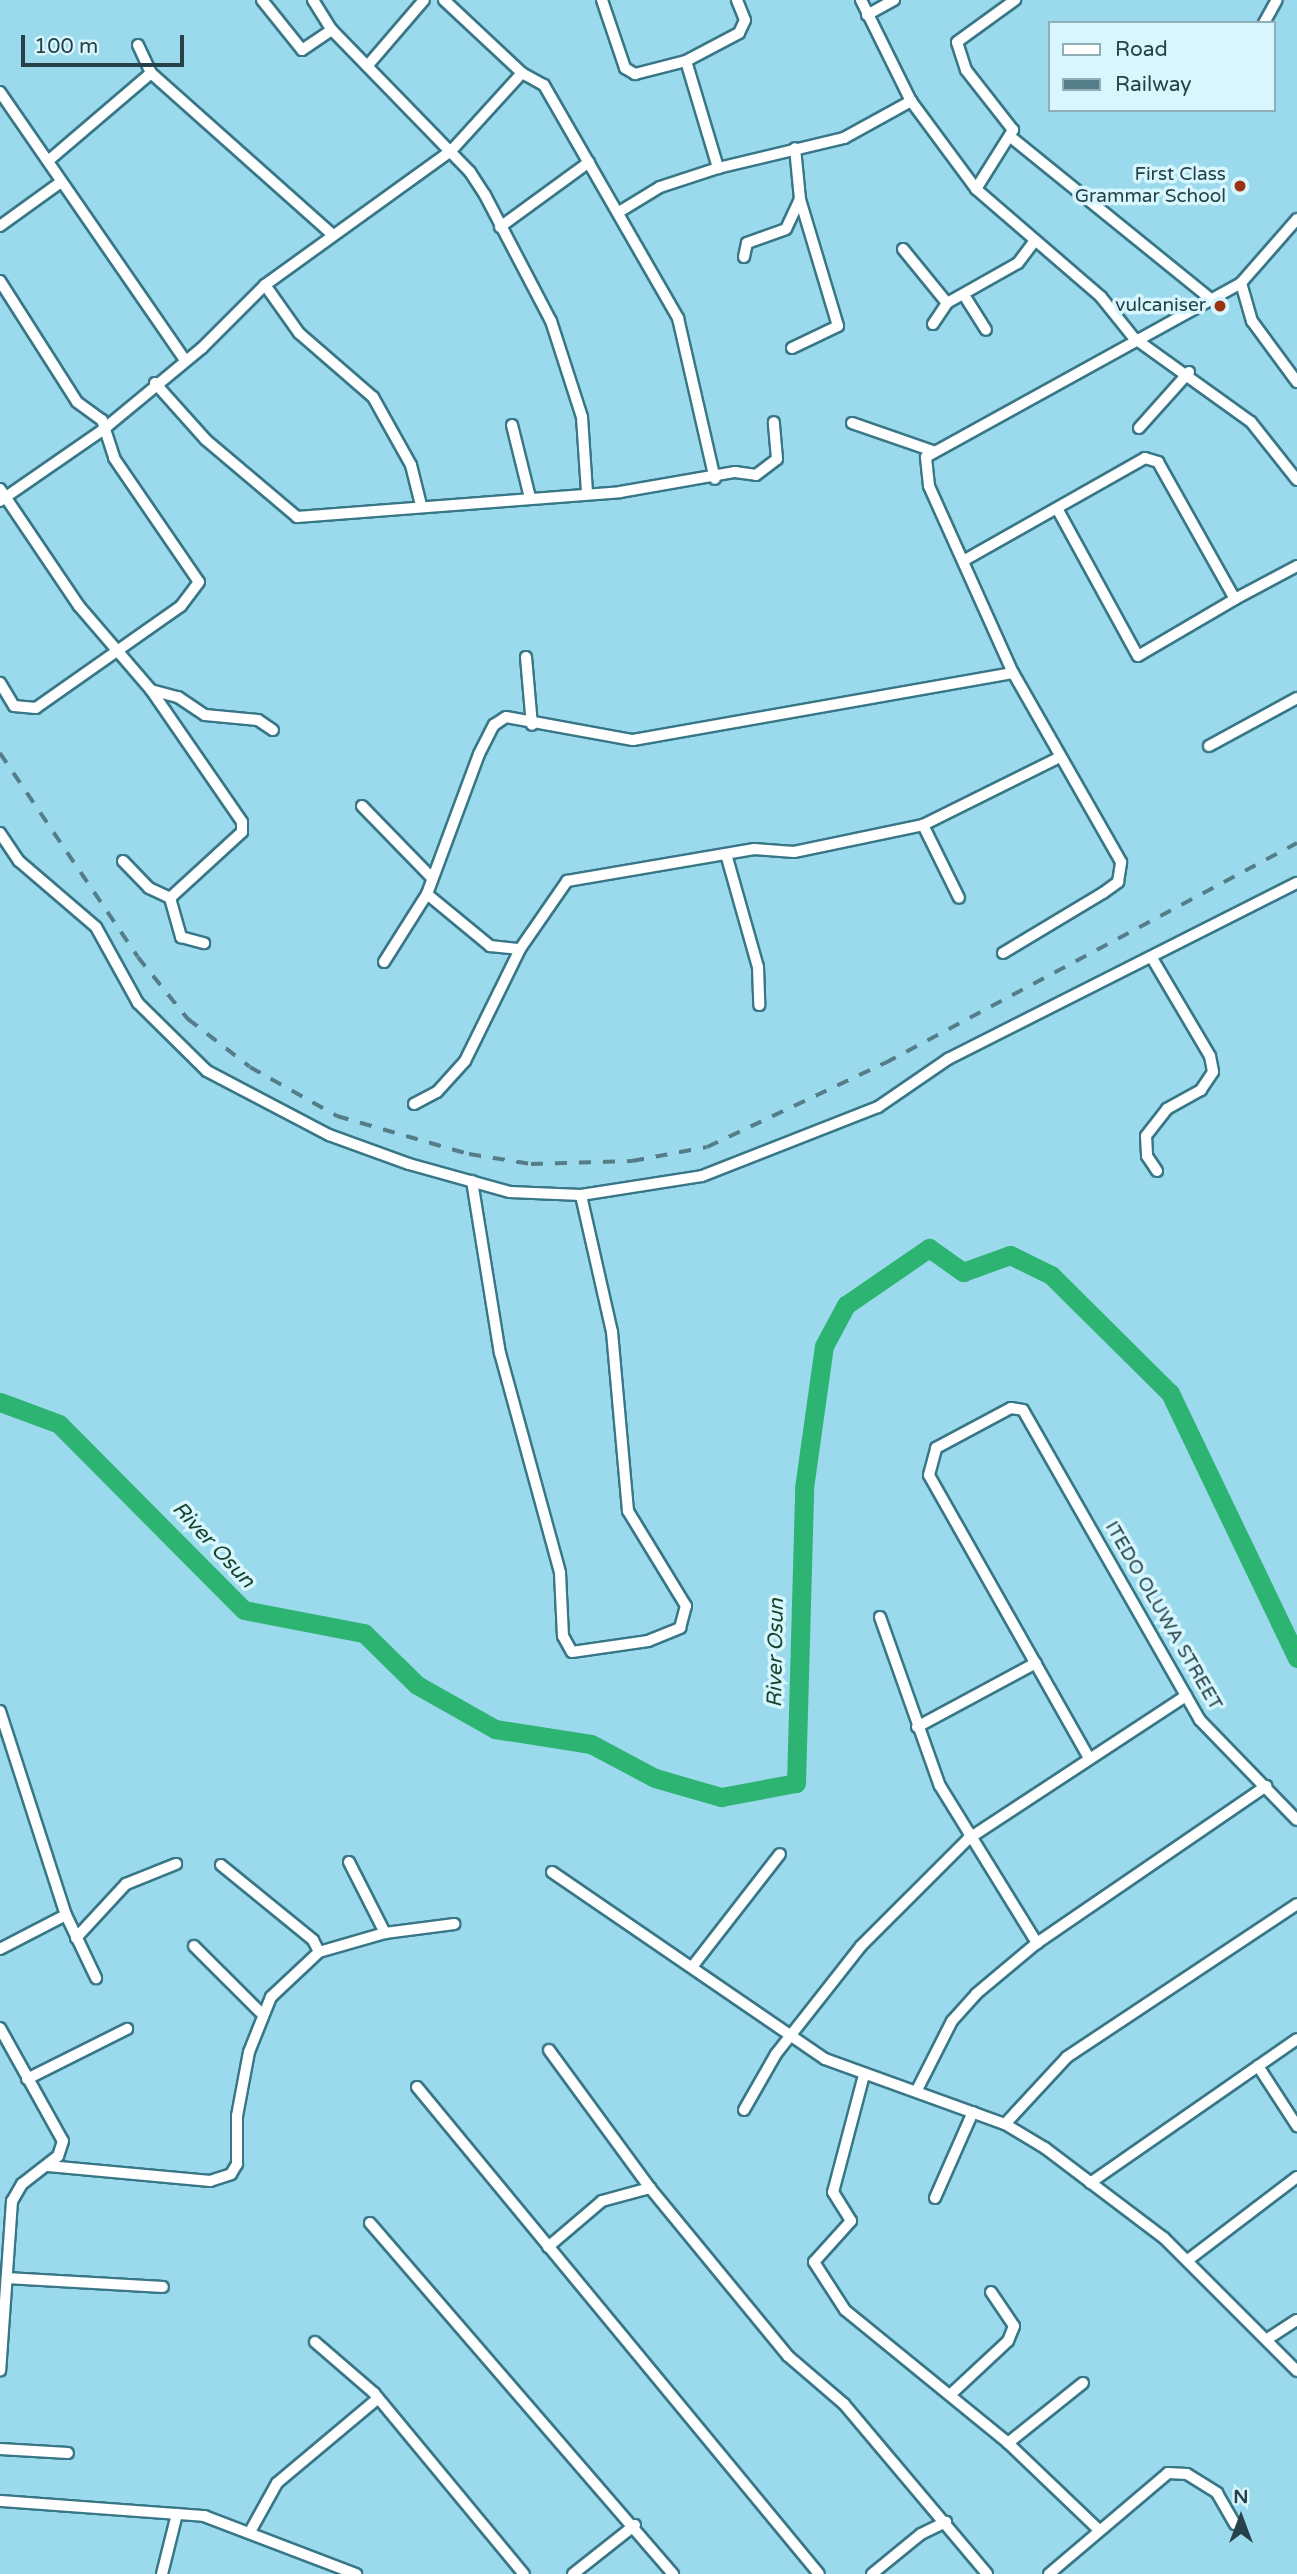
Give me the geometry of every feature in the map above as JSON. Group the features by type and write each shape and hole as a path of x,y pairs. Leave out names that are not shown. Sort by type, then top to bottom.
{"street":[{"path":"262,0 302,50 332,30"},
{"path":"313,0 332,30 369,64 470,172 551,321 582,417 587,494"},
{"path":"369,64 424,0"},
{"path":"444,0 522,74 544,85 620,212 678,318 715,479"},
{"path":"601,0 629,73 686,61 739,33 745,20 737,0"},
{"path":"861,0 911,101 976,189 1034,242 1101,297 1134,338 1189,372 1268,439 1297,480"},
{"path":"867,15 894,0"},
{"path":"976,189 1012,138 1011,124 956,49 962,36 1015,0"},
{"path":"1265,21 1277,0"},
{"path":"138,45 151,74 333,235"},
{"path":"686,61 718,168"},
{"path":"48,161 151,74"},
{"path":"170,898 243,827 151,690 118,648 79,606 2,495 104,429 265,285 450,151 522,74"},
{"path":"0,93 184,359"},
{"path":"620,212 660,187 718,168 844,138 911,101"},
{"path":"1012,138 1208,297"},
{"path":"792,348 838,326 800,199 795,148"},
{"path":"500,227 589,162"},
{"path":"0,226 61,182"},
{"path":"744,257 747,243 786,229 800,199"},
{"path":"1003,953 1118,882 1118,849 1058,758 1013,673 929,486 925,467 933,451 1208,297 1241,283 1297,219"},
{"path":"933,324 947,303 1018,263 1034,242"},
{"path":"903,249 947,303"},
{"path":"0,281 77,402 102,420 114,458 199,582 181,606 36,708 14,706 0,683"},
{"path":"1241,283 1252,321 1297,382"},
{"path":"265,285 299,333 373,397 411,465 421,505"},
{"path":"964,295 986,330"},
{"path":"1139,428 1189,372"},
{"path":"155,383 206,440 297,517 421,505 587,494 715,479 735,472 756,475 771,466 778,447 774,422"},
{"path":"852,423 933,451"},
{"path":"512,425 530,498"},
{"path":"963,561 1059,512 1107,478 1153,458 1236,599"},
{"path":"1059,512 1138,656 1297,566"},
{"path":"526,657 532,725"},
{"path":"384,962 427,894 431,877 494,725 506,717 532,725 633,740 1013,673"},
{"path":"151,690 178,697 205,715 258,720 273,730"},
{"path":"1209,746 1297,698"},
{"path":"414,1104 437,1092 465,1061 520,949 567,881 726,854 794,852 923,825 1058,758"},
{"path":"362,806 431,877"},
{"path":"923,825 959,898"},
{"path":"0,833 19,861 96,927 138,1003 207,1071 329,1135 510,1192 581,1195 702,1175 818,1133 878,1107 948,1059 1297,883"},
{"path":"726,854 758,967 759,1005"},
{"path":"123,861 149,888 170,898 181,937 204,943"},
{"path":"427,894 490,946 520,949"},
{"path":"1152,958 1200,1036 1213,1072 1201,1090 1167,1110 1146,1136 1147,1156 1157,1171"},
{"path":"472,1181 500,1353 560,1573 563,1636 572,1652 648,1641 680,1628 686,1606 628,1511 612,1332 594,1229 581,1195"},
{"name":"ITEDO OLUWA STREET","path":"1036,1663 968,1548 928,1463 936,1448 972,1426 1011,1408 1023,1410 1186,1696 1223,1748 1266,1786 1297,1820"},
{"path":"880,1617 917,1727 968,1839 1037,1943"},
{"path":"917,1727 1036,1663 1089,1758"},
{"path":"744,2110 776,2054 793,2040 886,1917 968,1839 1186,1696"},
{"path":"0,1711 66,1914 96,1978"},
{"path":"917,2090 952,2021 1037,1943 1266,1786"},
{"path":"692,1967 780,1854"},
{"path":"349,1863 385,1933"},
{"path":"76,1938 125,1884 176,1864"},
{"path":"221,1865 313,1940 319,1952"},
{"path":"552,1872 692,1967 793,2040 863,2075 917,2090 1004,2124 1090,2183 1188,2260 1269,2338 1297,2371"},
{"path":"1004,2124 1067,2057 1297,1904"},
{"path":"0,1949 66,1914"},
{"path":"48,2166 210,2180 231,2174 260,2012 319,1952 385,1933 454,1923"},
{"path":"194,1946 260,2012"},
{"path":"0,2028 63,2141 48,2166 22,2184 12,2201 0,2371"},
{"path":"27,2079 127,2029"},
{"path":"1090,2183 1297,2039"},
{"path":"549,2050 650,2188 788,2356 844,2404 987,2574"},
{"path":"1258,2066 1297,2126"},
{"path":"863,2075 833,2192 851,2221 813,2258 845,2310 1008,2443 1099,2530"},
{"path":"416,2087 819,2574"},
{"path":"935,2199 973,2112"},
{"path":"1188,2260 1297,2177"},
{"path":"548,2247 602,2201 650,2188"},
{"path":"0,2206 12,2201"},
{"path":"370,2223 635,2525 673,2574"},
{"path":"7,2278 163,2287"},
{"path":"950,2395 1011,2334 1011,2314 991,2292"},
{"path":"1269,2338 1297,2320"},
{"path":"315,2342 377,2399 524,2574"},
{"path":"1008,2443 1083,2382"},
{"path":"251,2530 277,2483 377,2399"},
{"path":"0,2449 68,2452"},
{"path":"1049,2574 1160,2476 1176,2472 1217,2493 1235,2524"},
{"path":"0,2501 177,2514 251,2530 356,2574"},
{"path":"162,2574 177,2514"},
{"path":"872,2574 946,2522"},
{"path":"573,2574 635,2525"}],"waterway":[{"name":"River Osun","path":"0,1402 59,1424 244,1610 364,1633 417,1685 495,1729 591,1744 655,1778 721,1797 796,1783 804,1488 824,1346 846,1305 929,1248 963,1272 1010,1255 1051,1275 1170,1393 1297,1658"}],"railway":[{"path":"0,753 138,957 188,1019 250,1067 337,1116 469,1154 531,1164 632,1161 707,1147 885,1063 1297,843"}],"place":[{"name":"First Class Grammar School","path":"1240,186"},
{"name":"vulcaniser","path":"1220,306"}]}
